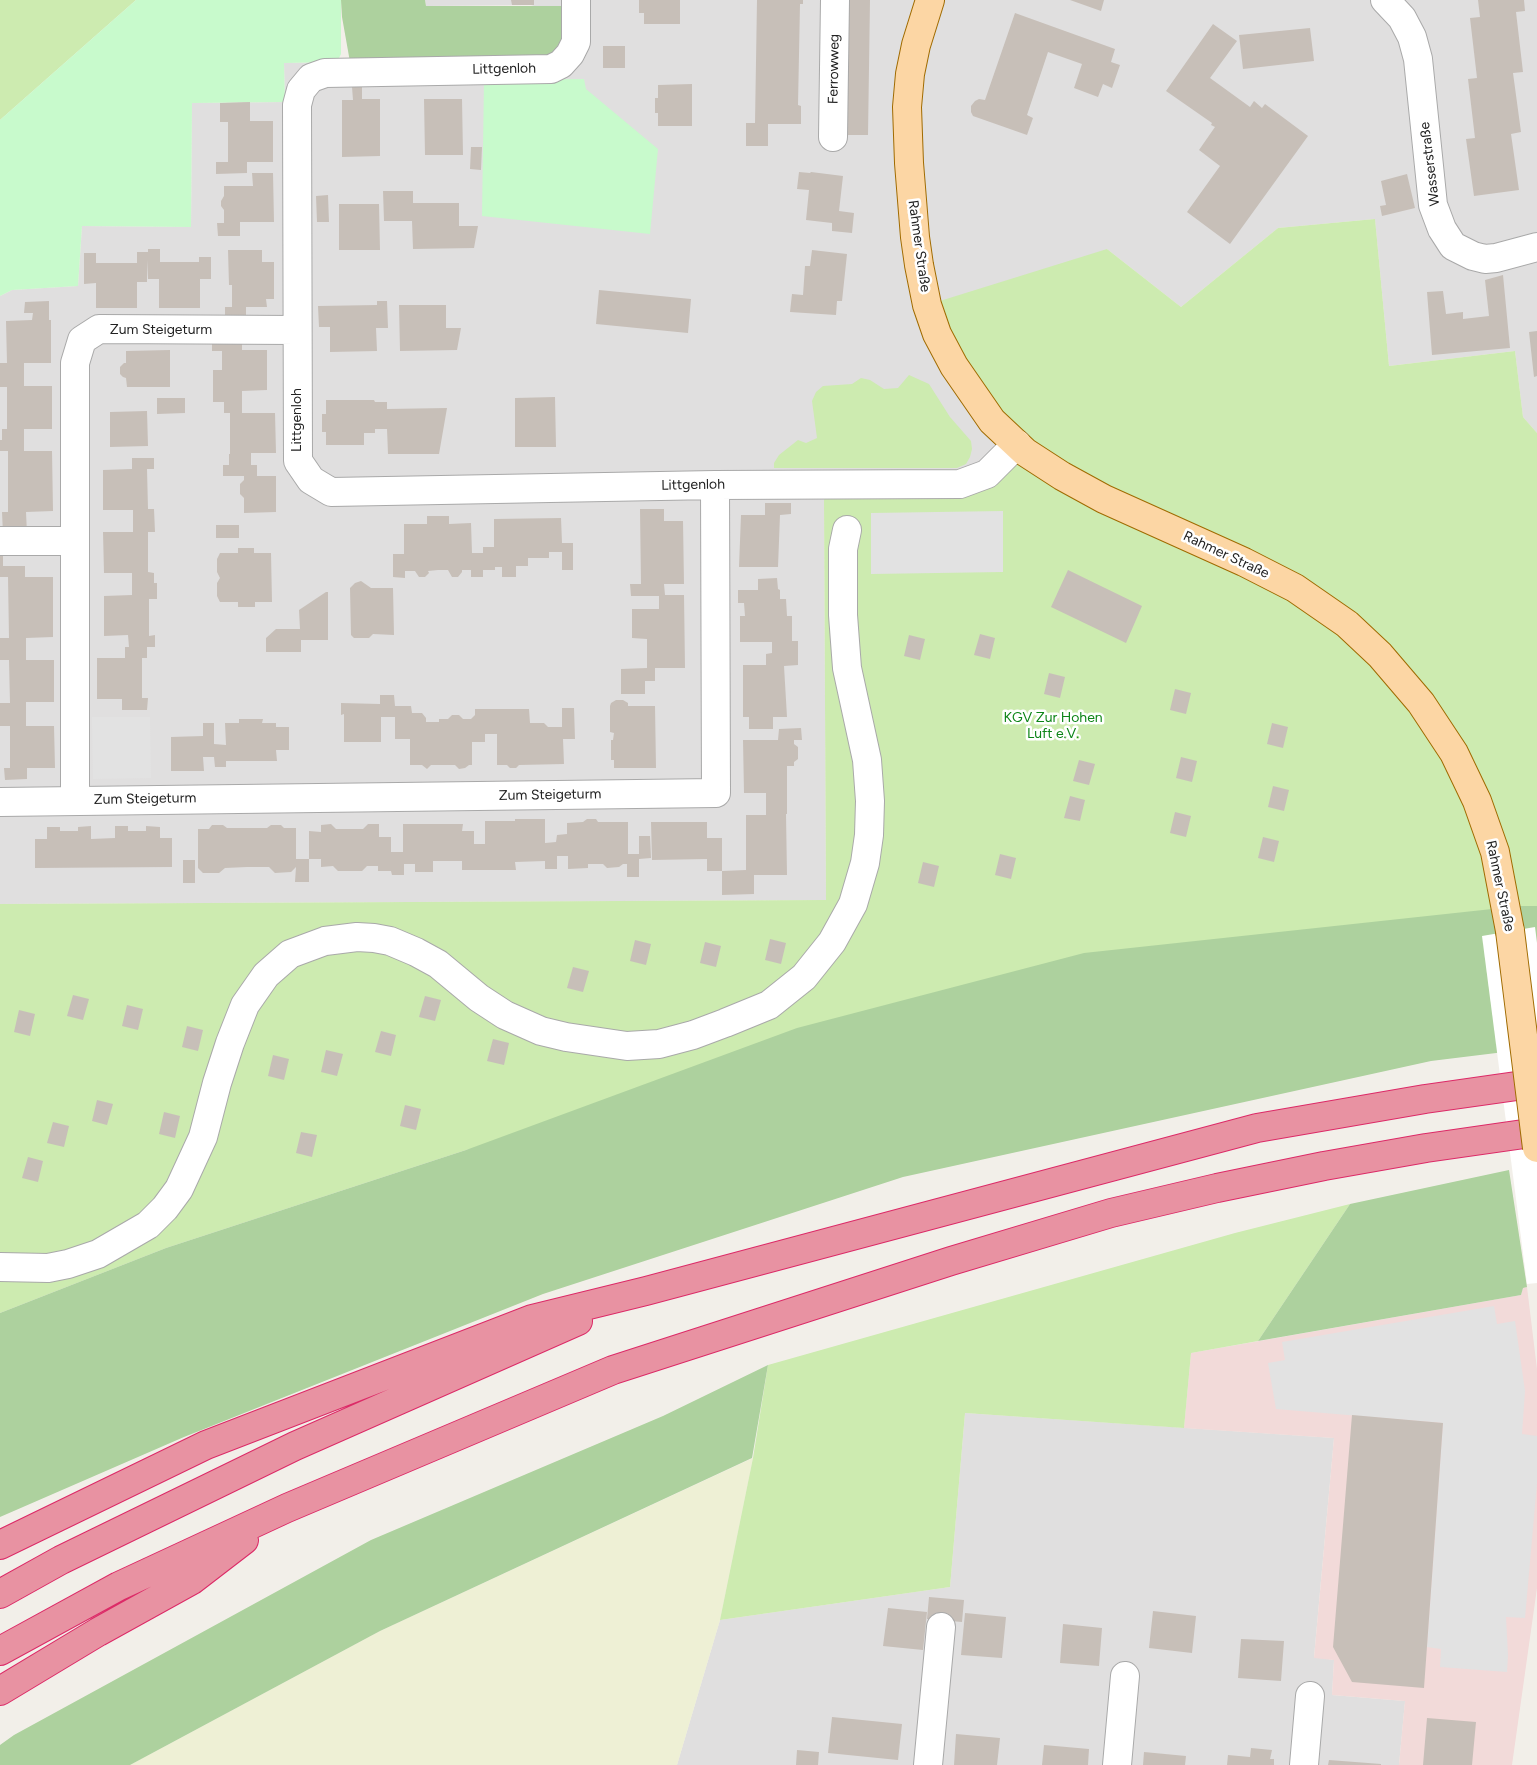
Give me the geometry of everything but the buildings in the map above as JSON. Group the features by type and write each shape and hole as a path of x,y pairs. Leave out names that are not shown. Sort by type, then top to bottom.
{"highway":[{"path":"0,1545 206,1445 532,1319 646,1291 1257,1128 1425,1099 1537,1083"},
{"path":"0,1651 119,1586 287,1508 613,1370 951,1260 1111,1214 1217,1188 1343,1163 1426,1148 1537,1132"},
{"path":"0,1594 62,1560 295,1446 646,1291"},
{"path":"0,1691 98,1632 192,1580 287,1508"}],"main road":[{"name":"Rahmer Straße","path":"930,0 916,45 910,74 907,107 909,163 919,265 937,334 954,366 992,420 1025,452 1062,476 1104,499 1244,562 1296,588 1347,624 1380,655 1421,703 1454,753 1477,801 1495,852 1510,931 1537,1148"}],"street":[{"name":"Littgenloh","path":"576,0 576,42 562,64 551,69 325,73 311,78 301,90 297,105 296,330 298,461 311,480 331,492 715,485 960,484 987,474 1016,444"},
{"name":"Ferrowweg","path":"833,137 836,0"},
{"name":"Wasserstraße","path":"1385,0 1402,18 1412,37 1418,59 1433,204 1442,229 1453,246 1485,259 1537,247"},
{"name":"Zum Steigeturm","path":"75,800 74,362 82,340 99,329 296,330"},
{"name":"Zum Steigeturm","path":"0,802 716,793 715,485"},
{"path":"0,1267 48,1268 68,1264 98,1254 148,1225 165,1208 179,1189 203,1138 227,1051 245,1005 266,975 290,954 325,941 357,937 390,941 438,964 479,998 505,1015 541,1031 566,1037 627,1046 659,1044 693,1035 770,1005 804,977 832,942 853,904 865,863 869,835 870,801 867,760 847,668 844,633 844,550 847,530"},
{"path":"0,541 74,541"},
{"path":"928,1765 941,1627"},
{"path":"1117,1765 1125,1676"},
{"path":"1304,1765 1310,1696"}],"shaded area":[{"path":"425,0 1537,0 1537,433 1523,417 1515,351 1389,366 1375,219 1278,228 1181,307 1107,249 1017,444 987,474 824,501 826,900 0,904 0,296 12,290 78,286 82,226 191,227 192,103 285,102 284,63 350,62 534,5 426,6"},
{"path":"1003,511 1003,572 871,574 871,513"},
{"path":"92,717 150,717 151,778 93,779"},
{"path":"1527,1287 1537,1369 1537,1588 1512,1765 1399,1765 1405,1701 1332,1695 1334,1660 1314,1658 1334,1438 1184,1428 1191,1353 1521,1295 1523,1288"},
{"path":"1494,1306 1497,1324 1515,1321 1525,1391 1522,1434 1537,1436 1537,1483 1525,1618 1506,1617 1507,1672 1440,1667 1441,1649 1427,1647 1443,1423 1276,1409 1268,1363 1285,1360 1282,1342"},
{"path":"965,1413 1334,1438 1314,1657 1334,1660 1332,1695 1405,1701 1399,1765 677,1765 720,1620 950,1587"}],"green space":[{"path":"0,0 136,0 0,120"},
{"path":"136,0 341,0 341,54 337,62 284,63 285,102 192,103 191,227 82,226 78,286 12,290 0,296 0,120"},
{"path":"341,0 425,0 426,6 564,6 562,41 556,52 547,57 350,62"},
{"path":"584,79 586,89 658,149 650,234 482,216 484,80"},
{"name":"KGV Zur Hohen Luft e.V.","path":"1375,219 1389,366 1515,351 1523,417 1537,433 1537,906 1507,907 466,1150 166,1248 0,1313 0,904 826,900 825,484 960,484 1017,448 927,305 1107,249 1181,307 1278,228"},
{"path":"909,375 929,384 950,417 971,441 972,449 966,464 957,468 774,468 774,463 779,455 798,440 806,443 817,438 812,401 816,392 823,386 852,384 861,378 870,380 884,389 898,388"},
{"path":"1520,906 1537,906 1537,1048 1431,1061 903,1177 543,1294 184,1437 0,1517 0,1313 166,1248 466,1150 797,1028 1084,953"},
{"path":"1509,1170 1527,1287 1523,1288 1521,1295 1258,1341 1350,1204"},
{"path":"1350,1204 1258,1341 1191,1353 1184,1428 965,1413 950,1587 720,1620 753,1458 768,1365 1235,1233"},
{"path":"768,1365 752,1458 380,1631 130,1765 0,1765 0,1745 14,1735 371,1540 663,1416"},
{"path":"753,1458 720,1620 677,1765 130,1765 380,1631"}],"pier":[{"path":"1535,927 1537,943 1537,1283 1527,1284 1482,936"}]}
